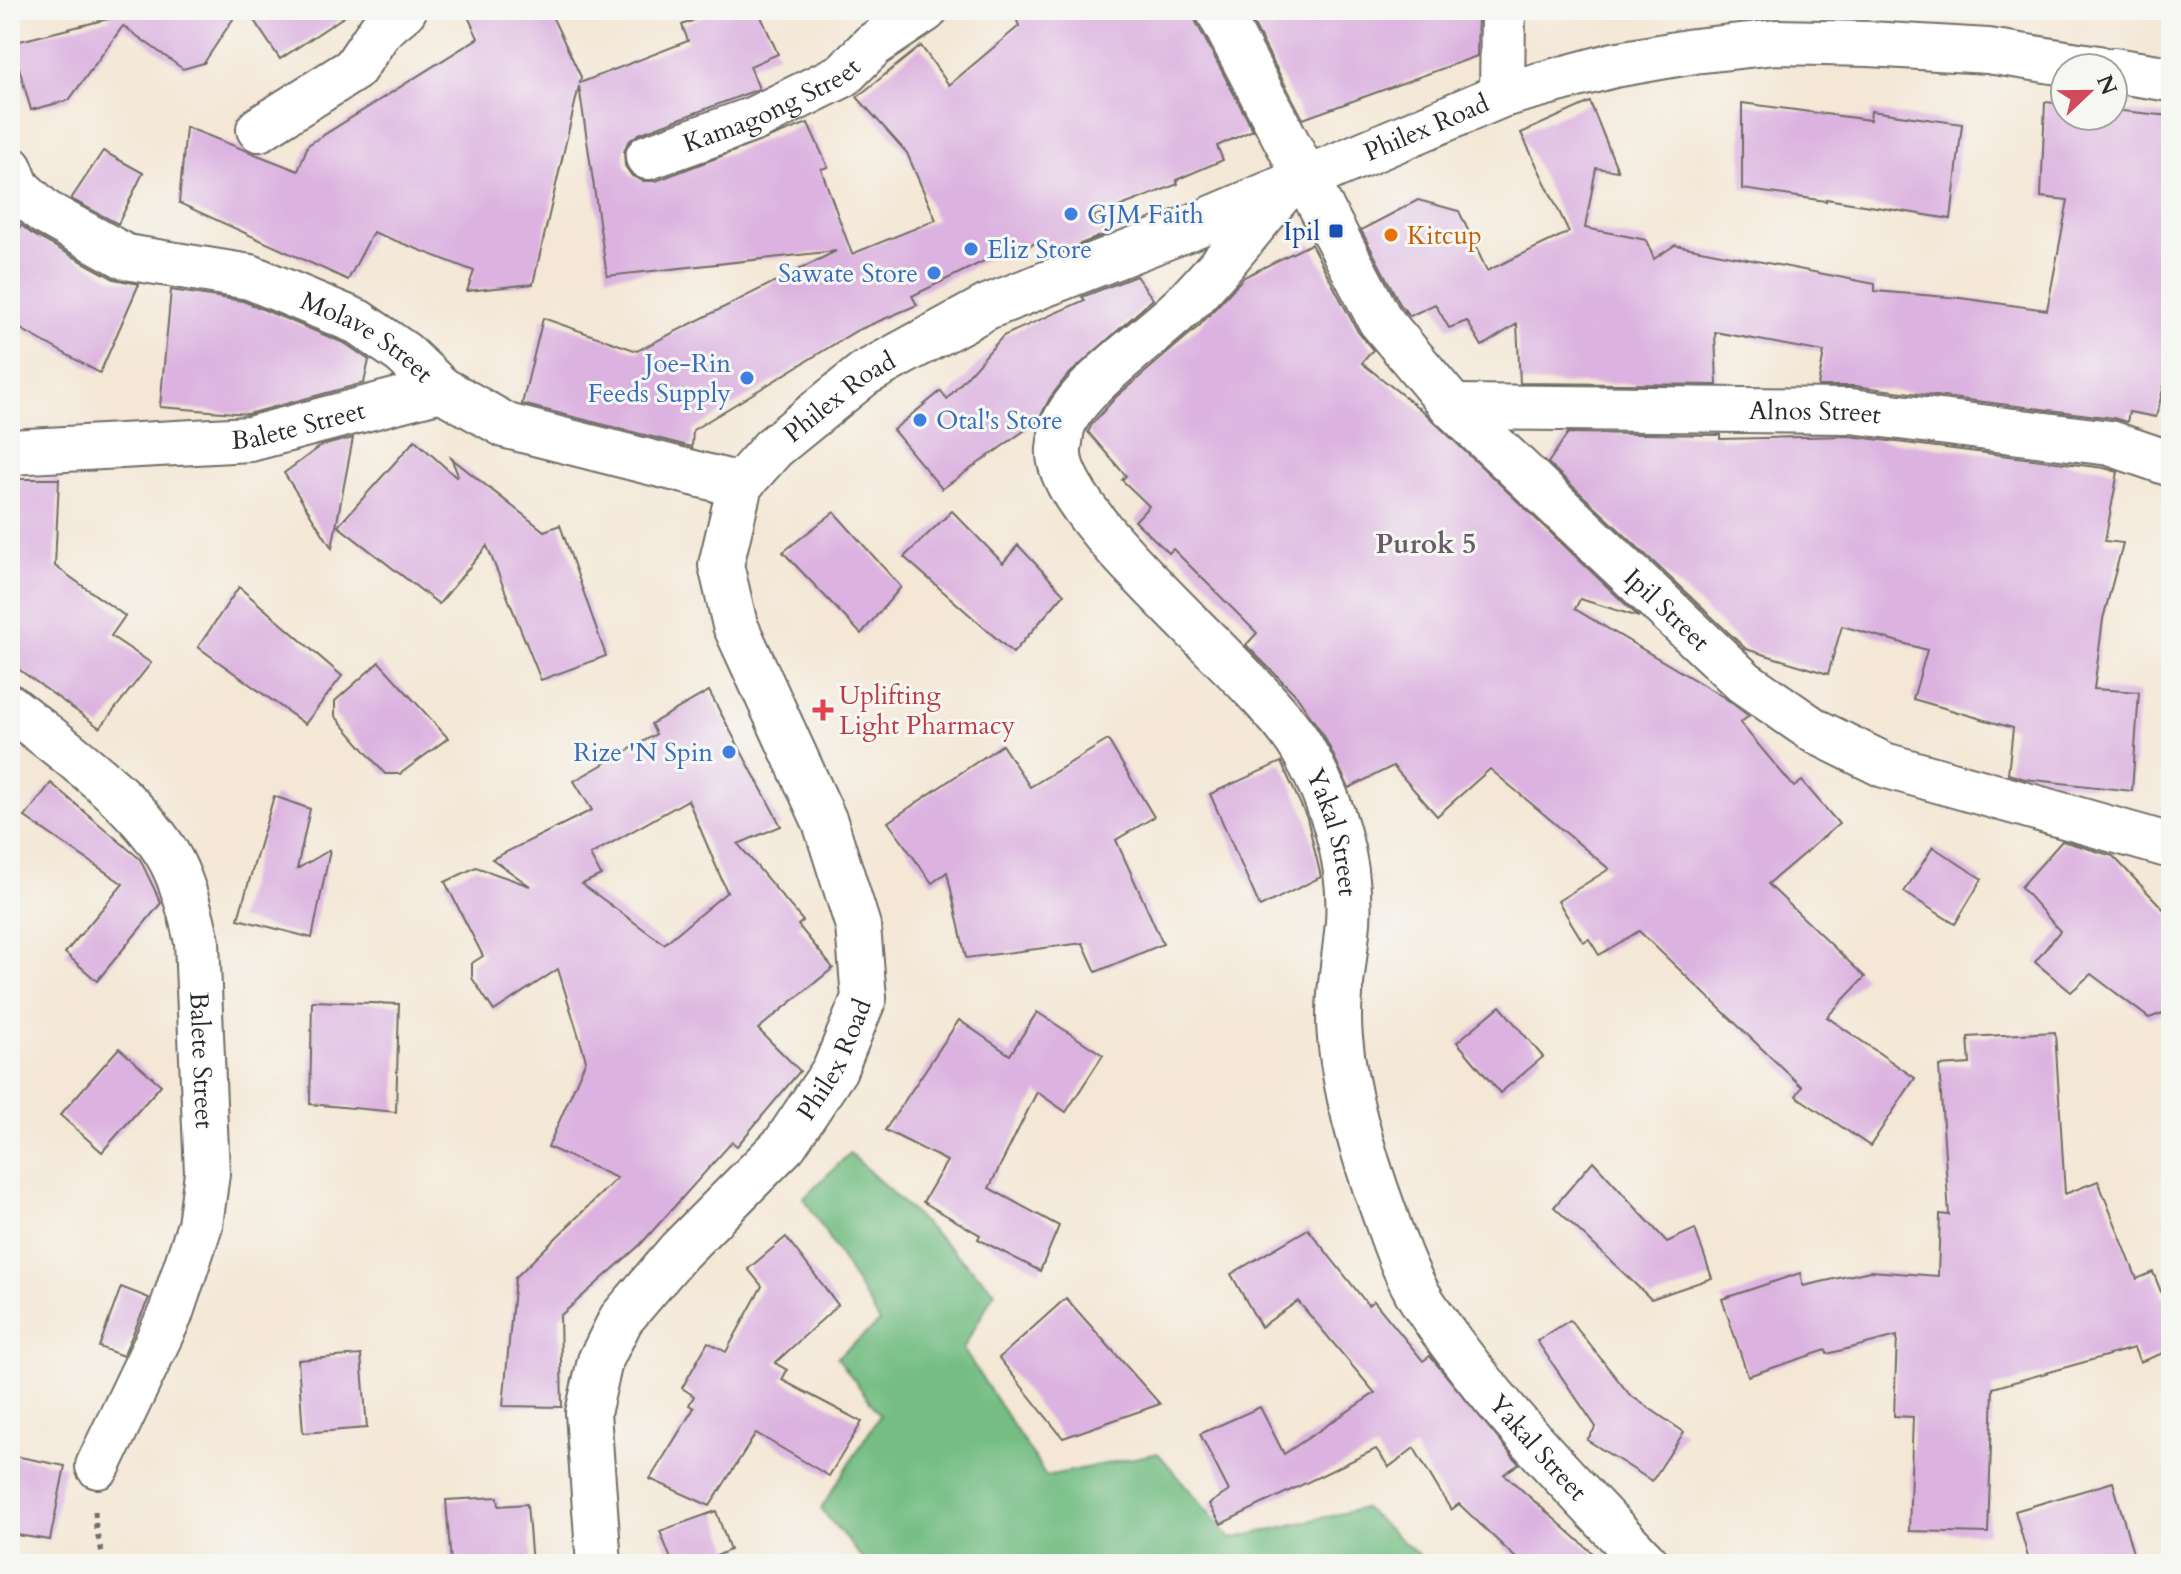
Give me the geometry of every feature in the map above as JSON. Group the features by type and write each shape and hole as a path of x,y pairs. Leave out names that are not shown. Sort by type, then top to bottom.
{"street":[{"path":"259,129 354,69 381,29 404,10"},
{"name":"Kamagong Street","path":"648,157 754,119 843,75 873,45 925,10"},
{"name":"Ipil Street","path":"1218,10 1296,184 1380,320 1453,407 1744,682 1815,731 1884,765 2171,846"},
{"path":"1502,95 1503,10"},
{"name":"Philex Road","path":"599,1564 588,1413 600,1361 621,1319 679,1251 785,1144 835,1069 864,998 858,926 825,822 735,625 721,565 740,485 773,448 864,374 973,314 1296,184 1502,95 1614,65 1694,51 1776,42 1988,51 2049,60"},
{"path":"2129,72 2171,79"},
{"name":"Molave Street","path":"10,168 18,188 44,212 126,257 250,277 358,322 403,353 441,389 507,426 740,485"},
{"name":"Yakal Street","path":"1296,184 1182,307 1089,389 1063,425 1058,455 1067,485 1088,515 1136,569 1260,693 1301,746 1331,810 1348,874 1348,922 1340,984 1340,1036 1363,1153 1398,1252 1428,1311 1498,1400 1575,1489 1647,1564"},
{"name":"Balete Street","path":"10,452 250,439 441,389"},
{"name":"Alnos Street","path":"1453,407 1851,411 2110,443 2171,464"},
{"name":"Balete Street","path":"10,707 137,812 175,868 197,942 207,1173 200,1225 170,1315 98,1466"}],"green space":[{"path":"850,1153 995,1291 963,1349 1046,1476 1158,1453 1231,1539 1364,1508 1429,1564 867,1564 821,1509 880,1415 837,1357 880,1322 804,1198"}],"building":[{"path":"101,10 239,10 204,63 183,69 123,26 69,100 31,110 12,43 112,18"},
{"path":"247,10 354,10 280,59"},
{"path":"465,10 549,10 581,77 580,83 688,41 682,25 718,10 758,10 778,54 750,66 759,89 639,134 628,142 624,152 625,166 632,176 643,181 656,181 808,123 828,167 821,169 852,254 936,220 907,153 857,97 921,46 949,85 1019,26 1013,10 1193,10 1196,22 1253,130 1217,146 1223,160 1176,180 1178,184 1093,217 1106,234 1047,257 1036,243 1014,251 1013,247 912,296 917,305 856,331 693,430 692,447 522,404 543,318 637,351 836,251 607,276 579,86 533,284 467,291 474,271 373,232 348,280 179,203 186,127 298,171 308,145 478,38"},
{"path":"1246,10 1478,10 1477,56 1303,119"},
{"path":"1590,102 1618,171 1596,168 1585,228 1646,240 1654,259 1675,245 1875,284 1875,291 2047,310 2068,200 2041,197 2045,102 2049,102 2049,132 2129,132 2129,112 2171,116 2171,272 2164,329 2171,330 2171,342 2156,417 2129,412 2127,422 1854,386 1818,386 1824,352 1715,332 1717,385 1520,383 1517,324 1482,346 1467,321 1449,328 1435,304 1410,316 1401,306 1361,230 1418,200 1459,211 1487,271 1569,232 1521,133"},
{"path":"1742,103 1870,120 1871,111 1962,124 1951,219 1742,189"},
{"path":"103,151 143,173 118,224 71,199"},
{"path":"21,225 114,279 139,284 100,373 10,323 10,246"},
{"path":"1311,244 1358,332 1373,350 1362,363 1425,413 1639,617 1580,599 1575,609 1725,698 1749,716 1740,723 1794,787 1802,781 1839,824 1768,884 1865,977 1827,1017 1915,1078 1870,1146 1796,1096 1802,1087 1639,931 1599,955 1589,939 1583,942 1558,901 1609,869 1490,769 1437,816 1393,766 1349,788 1324,736 1297,696 1246,645 1257,633 1173,549 1169,553 1135,521 1149,506 1122,480 1126,476 1088,432 1092,424 1116,397 1199,326 1244,277"},
{"path":"1136,276 1153,299 1066,377 1038,421 942,489 893,430 941,391 947,399 1003,336 1085,300 1082,297"},
{"path":"171,290 243,301 346,344 369,360 364,383 248,414 160,407"},
{"path":"1568,433 1720,435 1720,439 1849,436 2118,472 2105,541 2123,543 2103,619 2094,689 2139,692 2132,791 2025,779 2008,774 2013,728 1913,699 1927,650 1842,626 1828,674 1746,649 1548,463"},
{"path":"353,438 332,548 284,473 321,446"},
{"path":"415,440 456,477 458,475 451,458 544,531 560,525 606,656 541,680 487,546 439,604 338,526"},
{"path":"10,479 59,479 55,566 125,616 111,636 151,663 100,728 10,663"},
{"path":"952,511 1003,563 1018,545 1064,594 1013,653 904,557"},
{"path":"834,512 901,587 861,634 783,552"},
{"path":"239,587 342,676 305,724 198,647"},
{"path":"379,662 448,738 400,774 385,774 335,716 335,701"},
{"path":"709,691 781,826 738,844 803,921 798,925 833,968 758,1029 800,1071 737,1146 732,1142 640,1245 560,1316 562,1407 503,1406 515,1278 617,1178 548,1147 586,1060 558,969 494,1011 472,978 472,963 483,956 445,882 476,867 530,886 492,859 592,810 574,781 656,734 651,724","holes":["688,800 727,892 664,944 582,884 601,875 590,855"]},
{"path":"1108,740 1154,817 1116,840 1163,944 1096,972 1083,943 966,958 947,872 932,883 888,822 1002,745 1030,787"},
{"path":"1281,762 1307,818 1321,877 1260,907 1210,794"},
{"path":"51,783 140,859 161,903 97,981 65,953 123,884 25,817"},
{"path":"274,796 310,809 297,869 330,850 312,938 238,919"},
{"path":"2062,841 2113,856 2171,917 2171,1010 2149,1018 2091,974 2071,992 2035,962 2060,931 2021,887"},
{"path":"1933,847 1982,879 1955,924 1904,892"},
{"path":"312,1001 399,1004 396,1112 310,1104"},
{"path":"1500,1006 1543,1057 1500,1093 1457,1042"},
{"path":"1037,1012 1103,1055 1066,1112 1037,1092 989,1188 1059,1226 1040,1271 978,1239 980,1235 923,1202 947,1161 885,1130 959,1020 1010,1055"},
{"path":"2055,1032 2065,1194 2098,1181 2137,1279 2153,1272 2171,1316 2171,1350 2140,1362 2134,1348 1993,1388 1988,1533 1909,1531 1913,1417 1894,1416 1897,1336 1827,1354 1826,1350 1748,1376 1722,1299 1800,1273 1803,1286 1870,1271 1938,1276 1940,1214 1949,1215 1939,1066 1970,1064 1968,1037"},
{"path":"119,1048 161,1085 102,1152 60,1115"},
{"path":"1593,1161 1667,1242 1695,1229 1712,1278 1651,1299 1554,1207"},
{"path":"1308,1229 1368,1305 1374,1301 1423,1361 1430,1356 1519,1464 1504,1474 1605,1564 1522,1564 1459,1504 1451,1510 1414,1448 1389,1467 1376,1449 1221,1524 1209,1504 1229,1491 1200,1434 1260,1407 1284,1454 1375,1393 1298,1301 1261,1327 1231,1274"},
{"path":"786,1237 838,1305 775,1363 787,1370 782,1380 862,1422 829,1476 756,1433 710,1506 650,1479 694,1408 689,1405 694,1396 682,1388 708,1342 726,1352 762,1286 748,1269"},
{"path":"121,1287 149,1298 123,1356 99,1347"},
{"path":"1066,1298 1160,1404 1063,1438 999,1358"},
{"path":"1570,1320 1630,1395 1684,1432 1652,1481 1587,1440 1596,1427 1537,1341"},
{"path":"361,1355 367,1428 303,1433 298,1360"},
{"path":"10,1455 65,1466 50,1540 10,1534"},
{"path":"2113,1482 2136,1564 2030,1564 2015,1511"},
{"path":"498,1497 499,1506 527,1504 532,1564 451,1564 446,1500"},
{"path":"716,1511 730,1550 698,1564 673,1564 660,1531"}],"place":[{"name":"GJM Faith","path":"1071,214"},
{"name":"Ipil","path":"1336,231"},
{"name":"Kitcup","path":"1391,235"},
{"name":"Eliz Store","path":"971,249"},
{"name":"Sawate Store","path":"934,273"},
{"name":"Joe-Rin Feeds Supply","path":"747,378"},
{"name":"Otal's Store","path":"920,420"},
{"name":"Uplifting Light Pharmacy","path":"823,710"},
{"name":"Rize 'N Spin","path":"729,752"}],"district":[{"name":"Purok 5","path":"1426,543"}]}
